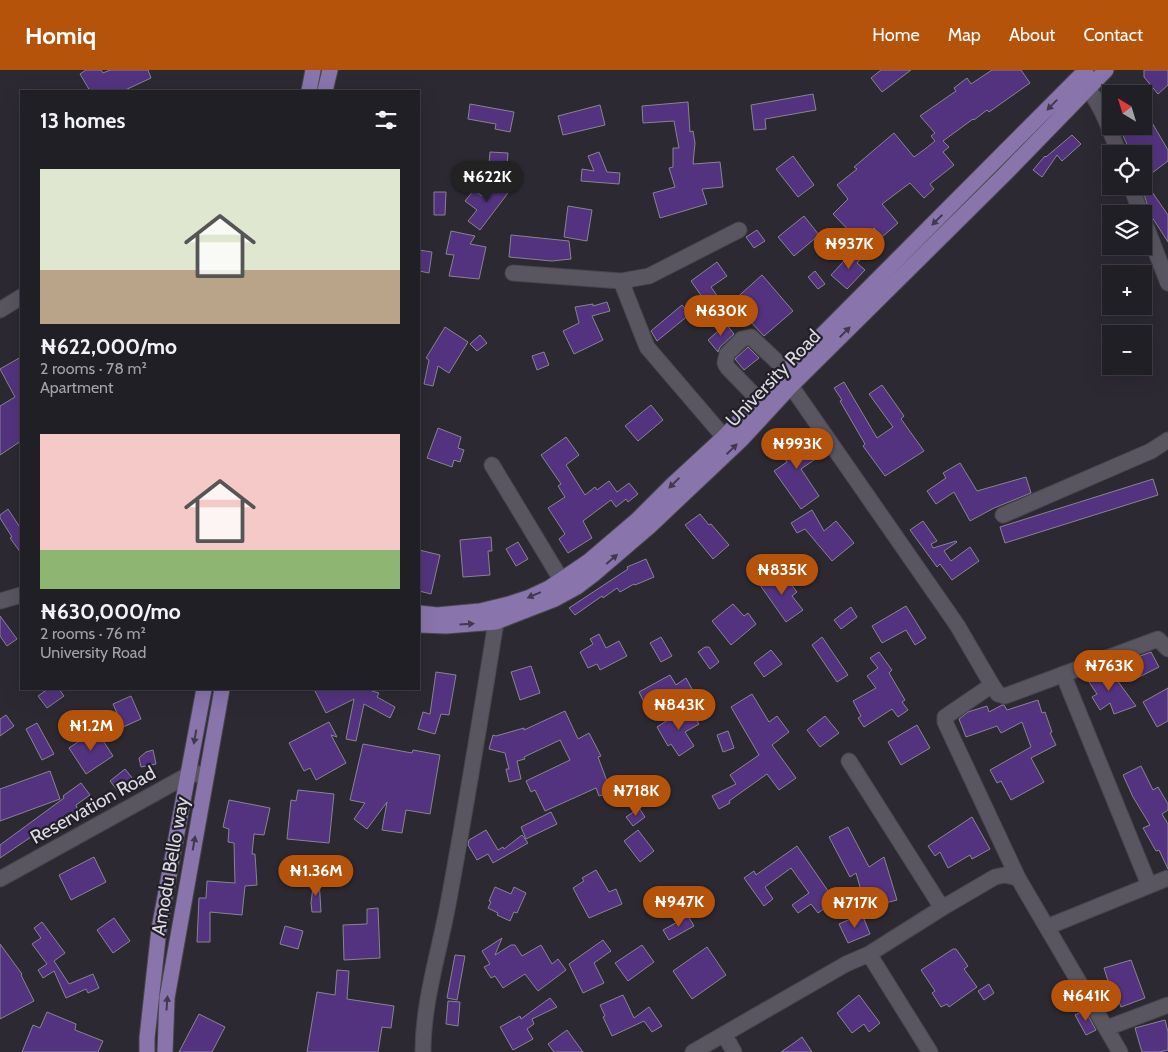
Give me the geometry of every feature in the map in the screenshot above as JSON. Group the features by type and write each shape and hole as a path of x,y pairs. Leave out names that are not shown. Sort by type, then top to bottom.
{"main road":[{"path":"309,90 313,70"},
{"path":"325,90 330,70"},
{"name":"University Road","path":"420,625 446,626 496,622 555,600 594,574 689,490 742,439 792,379 1084,78 1106,70"},
{"name":"University Road","path":"420,613 437,615 480,611 530,597 562,581 589,562 637,520 724,437 759,400 792,379"},
{"name":"Amodu Bello way","path":"147,1052 159,929 204,690"},
{"name":"Amodu Bello way","path":"165,1052 167,998 222,690"}],"street":[{"path":"1084,78 1106,116 1116,145"},
{"path":"513,273 621,281 648,276 739,230"},
{"path":"1152,242 1168,283"},
{"path":"621,281 647,347 652,355 724,437"},
{"path":"0,310 20,298"},
{"path":"759,400 727,367 725,358 727,354 742,339 752,338 792,379 957,625 998,694 1005,696 1158,639 1168,649"},
{"path":"1003,515 1151,451 1168,440"},
{"path":"492,465 562,581"},
{"path":"0,601 20,595"},
{"path":"422,1052 424,1025 431,983 446,918 496,622"},
{"path":"1063,674 1149,885"},
{"path":"992,686 945,717 945,722 1018,878 1120,1052"},
{"path":"849,761 942,908"},
{"name":"Reservation Road","path":"0,879 188,775 207,772"},
{"path":"693,1052 846,964 869,954 995,877 1006,875 1018,878"},
{"path":"1047,927 1168,878"},
{"path":"869,954 930,1052"},
{"path":"1107,1028 1168,1005"},
{"path":"724,1034 734,1052"}],"building":[{"path":"86,70 101,70 103,73 110,70 148,70 151,78 125,90 89,90 80,74"},
{"path":"881,70 911,70 882,92 871,78"},
{"path":"992,70 1021,70 1030,83 989,112 987,110 973,119 943,141 949,147 943,152 954,165 930,184 934,189 924,198 910,183 882,204 898,223 882,237 874,228 860,242 833,214 848,199 837,185 857,169 854,167 894,133 914,157 925,149 935,141 931,136 935,133 920,116 956,91 954,88 967,78 971,84"},
{"path":"1144,70 1168,70 1168,85 1158,94 1144,77"},
{"path":"813,94 816,110 765,119 766,129 754,130 751,105"},
{"path":"688,102 690,132 693,131 695,143 693,164 720,162 723,187 702,189 707,204 660,218 653,193 675,187 669,168 673,167 673,148 679,148 674,121 643,123 642,106"},
{"path":"470,104 514,112 510,132 495,129 496,124 468,119"},
{"path":"600,105 605,125 563,135 558,116"},
{"path":"1152,123 1168,150 1168,161 1152,173 1152,145 1127,145 1123,135 1152,135"},
{"path":"1072,135 1081,144 1062,161 1057,155 1042,177 1033,170 1045,156"},
{"path":"490,152 508,153 507,165 489,164"},
{"path":"599,152 607,172 620,173 619,184 581,181 582,169 594,171 588,156"},
{"path":"793,156 814,185 798,197 776,169"},
{"path":"496,178 511,189 480,230 468,221 477,210 465,201 474,190 482,196"},
{"path":"434,192 446,192 445,215 434,215"},
{"path":"1152,192 1168,215 1168,242 1152,217 1152,205 1147,205 1144,195 1152,195"},
{"path":"568,206 592,210 587,241 564,237"},
{"path":"804,216 819,235 794,256 778,237"},
{"path":"757,230 765,241 754,248 746,237"},
{"path":"451,231 475,236 470,244 486,247 479,279 449,276 454,255 446,254"},
{"path":"511,235 569,241 571,259 552,261 509,257"},
{"path":"856,248 864,255 857,263 865,270 847,289 831,275"},
{"path":"420,250 432,252 429,273 420,271"},
{"path":"717,262 727,276 711,287 722,303 702,318 695,308 705,301 691,281"},
{"path":"815,271 825,284 818,289 808,277"},
{"path":"762,275 793,311 764,336 732,302"},
{"path":"607,302 610,311 592,316 603,340 574,354 563,331 579,323 575,307 593,304 593,306"},
{"path":"682,305 690,314 657,341 651,331"},
{"path":"726,324 734,334 720,347 718,352 708,340"},
{"path":"445,327 468,342 449,373 438,366 433,386 424,384 429,360 426,358"},
{"path":"480,335 487,343 477,351 470,344"},
{"path":"748,347 759,358 744,370 735,359"},
{"path":"544,352 549,365 537,370 532,356"},
{"path":"20,358 20,442 0,455 0,406 15,397 0,369"},
{"path":"844,382 877,438 893,427 869,394 882,385 904,416 901,419 924,451 885,476 863,446 865,444 834,388"},
{"path":"651,405 663,420 638,441 625,426"},
{"path":"438,428 461,437 458,448 464,450 460,462 454,460 452,467 427,458"},
{"path":"799,432 817,458 801,469 819,496 801,509 774,471 787,462 776,447"},
{"path":"566,437 579,455 566,465 585,495 595,487 597,490 609,481 617,492 629,483 638,494 628,502 626,499 616,507 611,500 583,521 592,538 568,553 559,539 565,534 548,508 565,497 558,486 561,484 541,455"},
{"path":"960,463 977,491 1026,477 1031,493 994,508 970,521 954,492 936,504 927,491 946,478 943,473"},
{"path":"1153,479 1158,495 1005,543 1000,527"},
{"path":"8,509 20,527 20,552 10,538 12,537 0,515"},
{"path":"812,510 824,531 836,521 854,543 832,561 805,529 797,533 791,523"},
{"path":"700,514 729,545 713,559 685,525"},
{"path":"923,521 937,541 931,544 933,548 957,542 944,551 951,561 970,547 979,561 952,580 940,564 937,567 910,530"},
{"path":"491,537 492,551 488,551 490,575 463,577 460,540"},
{"path":"518,542 528,559 516,566 506,549"},
{"path":"420,550 440,555 431,594 420,591"},
{"path":"646,559 654,577 634,584 620,592 617,588 575,615 569,608 628,569 627,567"},
{"path":"780,570 797,592 792,596 803,610 786,622 760,585"},
{"path":"733,604 744,616 748,613 756,624 731,645 712,621"},
{"path":"906,606 926,638 915,645 906,630 882,643 872,626"},
{"path":"851,607 857,617 841,629 834,620"},
{"path":"0,616 17,639 7,646 0,636"},
{"path":"599,634 606,648 619,641 627,656 600,670 597,664 588,668 580,652 593,644 590,639"},
{"path":"661,637 672,656 661,662 650,643"},
{"path":"822,637 848,675 837,682 812,645"},
{"path":"705,647 709,647 719,662 710,669 698,652"},
{"path":"771,650 782,664 764,677 754,663"},
{"path":"879,652 892,670 889,673 905,700 902,702 908,710 898,717 892,709 864,727 858,718 861,716 853,701 876,688 867,676 878,668 870,658"},
{"path":"1151,652 1159,667 1133,680 1124,662"},
{"path":"531,666 540,693 520,700 511,672"},
{"path":"1108,668 1136,706 1114,714 1110,703 1100,710 1092,697 1097,694 1085,676"},
{"path":"436,672 456,675 449,715 441,714 435,734 418,729 423,712 430,714"},
{"path":"670,675 676,685 686,678 692,689 649,712 639,692"},
{"path":"1168,688 1168,721 1157,727 1143,702"},
{"path":"47,690 60,690 64,696 47,708 38,696"},
{"path":"314,690 374,690 372,691 379,693 377,697 395,707 390,718 364,704 356,741 346,739 354,699 326,713"},
{"path":"752,694 769,722 777,716 789,732 772,745 796,778 779,790 767,774 729,801 730,803 719,809 712,796 736,784 730,775 759,755 731,707"},
{"path":"131,696 141,719 123,727 113,704"},
{"path":"1038,700 1042,713 1045,712 1052,732 1050,733 1056,745 1031,758 1044,782 1011,800 1001,781 997,783 990,770 1031,747 1022,722 1001,733 997,726 966,737 959,719 968,712 987,706 989,712 1002,705 1007,710"},
{"path":"688,707 699,724 685,732 694,746 679,756 671,744 668,746 657,727"},
{"path":"565,711 578,739 589,733 601,756 598,757 611,792 599,796 596,788 545,811 535,790 531,792 526,781 570,760 560,740 524,757 525,759 517,761 521,779 509,782 506,769 509,769 505,753 489,749 493,735 496,736 524,728 524,730"},
{"path":"6,715 14,726 0,736 0,719"},
{"path":"825,716 839,733 820,747 807,730"},
{"path":"329,722 337,737 331,735 346,763 316,780 310,768 304,771 289,743"},
{"path":"37,723 54,754 42,760 26,729"},
{"path":"917,725 930,748 901,765 888,742"},
{"path":"96,730 113,756 86,774 69,748"},
{"path":"728,731 734,748 723,752 717,735"},
{"path":"363,744 412,753 413,750 440,755 430,814 406,810 402,833 382,830 387,802 367,829 354,819 365,803 350,800"},
{"path":"153,750 156,764 141,767 139,758 146,752"},
{"path":"1141,766 1153,790 1158,787 1168,804 1168,810 1162,814 1168,824 1168,869 1159,850 1156,851 1143,828 1150,825 1133,797 1123,775"},
{"path":"125,769 133,779 118,791 110,781"},
{"path":"50,771 60,799 0,821 0,789"},
{"path":"81,783 90,795 76,805 78,811 62,818 33,839 31,837 0,858 0,845 64,798 63,796"},
{"path":"298,790 334,794 329,843 287,839 291,800 296,801"},
{"path":"229,800 270,808 264,835 254,834 252,854 255,854 257,885 245,886 242,915 210,912 210,942 197,942 199,898 206,898 207,881 235,883 234,843 228,842 229,829 223,827"},
{"path":"639,808 645,817 633,826 626,817"},
{"path":"551,812 557,824 526,839 521,827"},
{"path":"972,817 990,849 972,859 970,855 948,868 940,852 935,856 928,846"},
{"path":"848,827 869,867 884,857 897,900 866,908 856,873 850,877 829,837"},
{"path":"486,830 498,850 503,847 504,849 522,835 528,843 493,863 488,854 477,860 468,845 469,840"},
{"path":"638,830 654,851 640,862 624,841"},
{"path":"797,846 835,901 818,913 811,904 798,913 792,905 809,893 791,868 765,887 773,899 764,906 744,878 754,871 756,875"},
{"path":"94,857 106,882 71,900 59,875"},
{"path":"596,870 609,892 616,889 622,904 589,918 573,888 584,881 582,878"},
{"path":"314,879 319,879 321,912 312,912 311,903"},
{"path":"495,887 511,894 514,887 526,893 517,913 514,912 510,921 488,908"},
{"path":"378,908 380,958 344,960 343,925 367,924 367,909"},
{"path":"862,914 870,934 848,943 839,924"},
{"path":"688,916 694,926 669,940 663,930"},
{"path":"114,918 130,941 113,953 97,930"},
{"path":"42,922 65,953 54,961 69,984 93,974 99,988 88,993 86,989 66,998 54,971 43,978 38,970 47,964 32,944 41,938 34,928"},
{"path":"285,926 303,931 298,949 280,944"},
{"path":"502,938 495,955 511,945 515,945 522,956 541,945 552,964 558,959 566,970 538,991 525,974 503,988 495,976 491,978 484,967 490,964 482,951"},
{"path":"603,940 611,951 594,963 604,983 583,993 569,964"},
{"path":"0,944 22,974 34,1001 0,1019"},
{"path":"642,945 654,962 628,981 615,963"},
{"path":"707,947 726,975 692,999 673,971"},
{"path":"953,949 956,949 968,966 964,969 977,987 949,1007 947,1004 941,1007 932,993 935,991 921,970"},
{"path":"455,955 465,956 457,1000 447,998"},
{"path":"1131,960 1145,998 1121,1007 1112,984 1109,984 1104,968"},
{"path":"337,970 349,971 347,999 394,1006 391,1028 382,1027 378,1052 307,1052 317,992 335,995"},
{"path":"989,984 994,993 984,1000 978,991"},
{"path":"623,995 634,1018 649,1007 662,1026 652,1032 644,1021 612,1036 603,1017 605,1016 600,1005"},
{"path":"859,995 880,1023 869,1032 864,1024 852,1033 837,1013"},
{"path":"550,998 557,1007 532,1019 534,1024 527,1029 533,1039 513,1050 500,1027 520,1016 521,1019"},
{"path":"448,1001 460,1002 458,1026 446,1024"},
{"path":"1085,1010 1096,1030 1086,1035 1075,1015"},
{"path":"47,1012 76,1024 75,1030 103,1041 98,1052 22,1052 33,1025 40,1028"},
{"path":"199,1014 225,1027 212,1052 179,1052"},
{"path":"1165,1020 1168,1032 1168,1050 1142,1052 1135,1028"},
{"path":"567,1030 583,1052 554,1052 548,1044"},
{"path":"802,1037 812,1052 781,1052 794,1043"}]}
